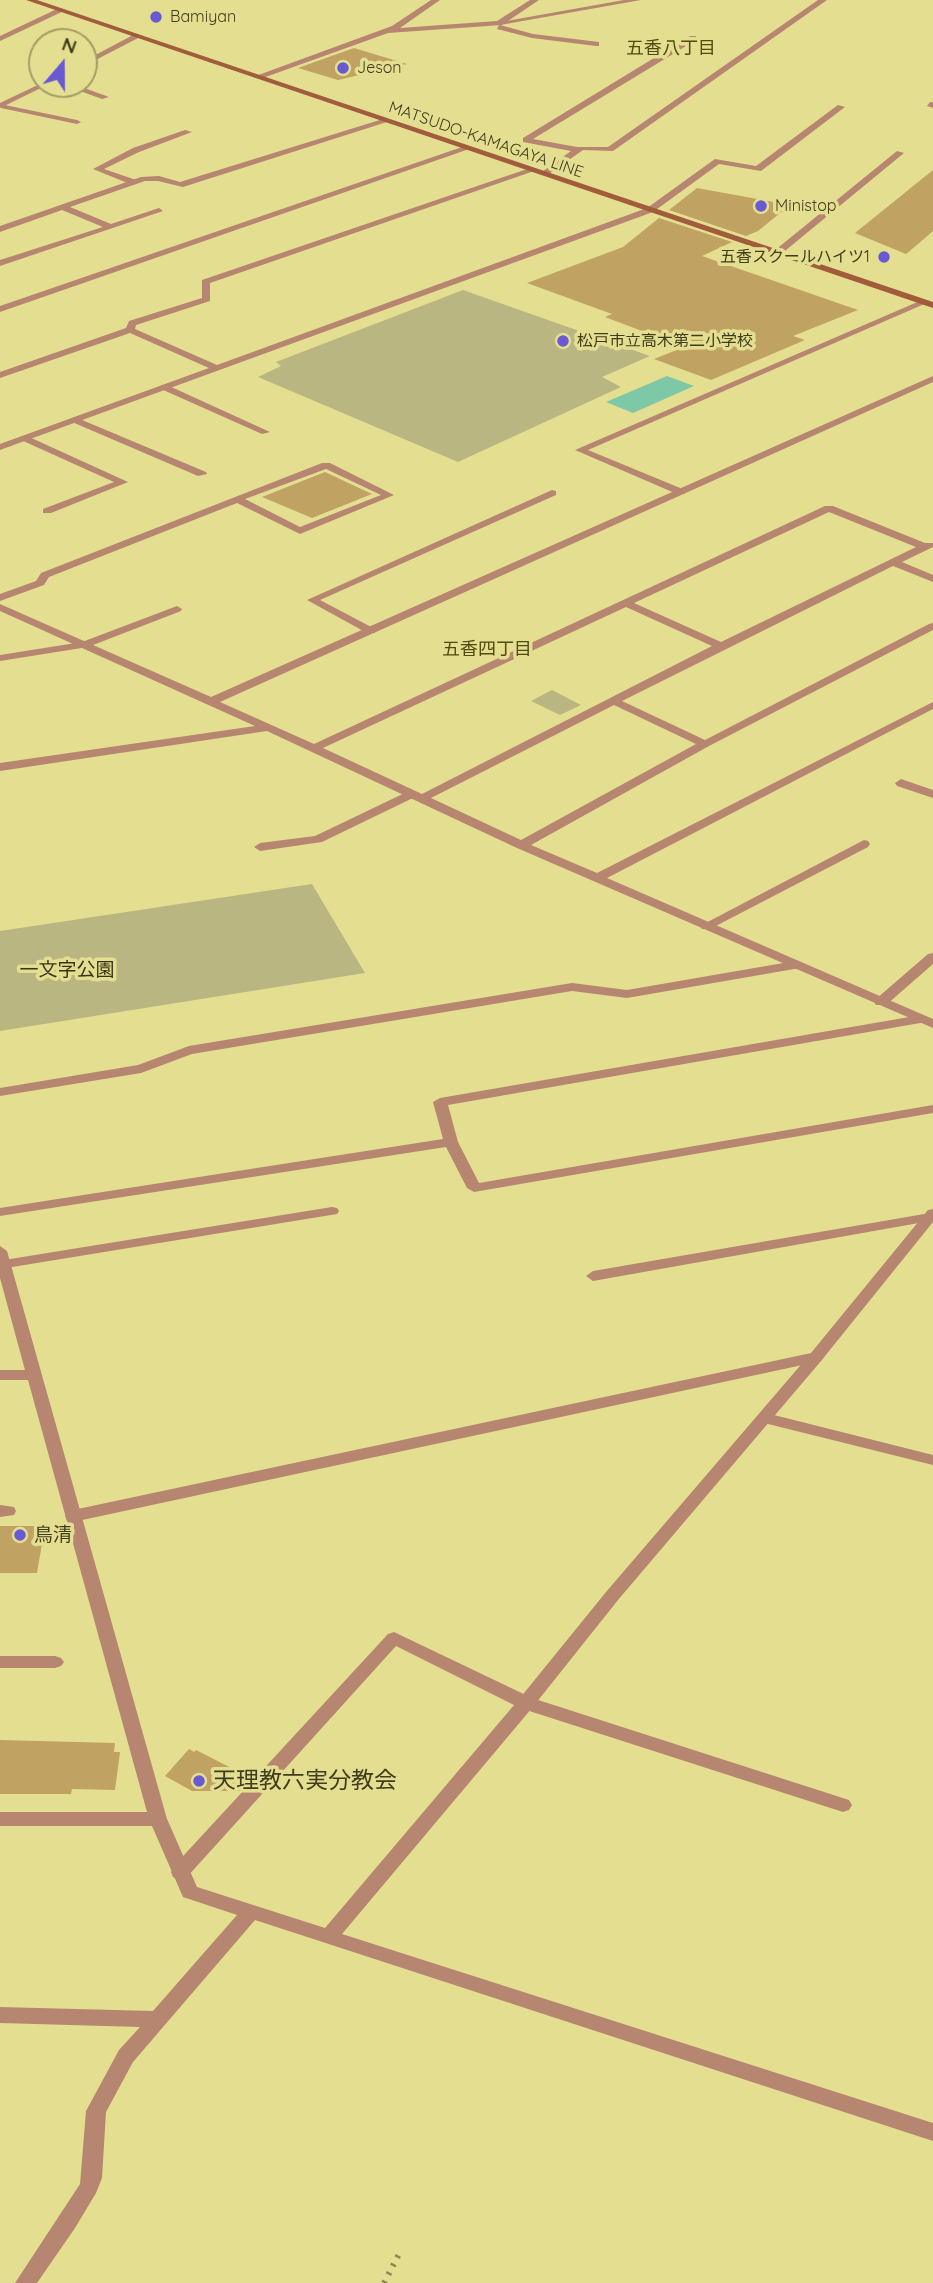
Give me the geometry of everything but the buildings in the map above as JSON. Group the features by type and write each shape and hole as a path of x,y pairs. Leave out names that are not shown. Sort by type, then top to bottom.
{"main road":[{"name":"MATSUDO-KAMAGAYA LINE","path":"30,0 929,304"}],"street":[{"path":"257,77 395,28 436,0"},
{"path":"499,23 535,0"},
{"path":"381,32 499,23 638,0"},
{"path":"543,174 581,148 610,149 823,0"},
{"path":"0,39 62,10"},
{"path":"489,24 532,36 596,44"},
{"path":"98,57 138,36"},
{"path":"578,150 526,140 693,38"},
{"path":"0,106 28,92"},
{"path":"98,95 105,97"},
{"path":"0,106 77,122"},
{"path":"0,447 650,210 718,161 758,169 841,107"},
{"path":"0,229 133,182 159,178 180,185 386,121"},
{"path":"133,182 97,169 136,149 188,132"},
{"path":"0,309 468,148"},
{"path":"777,253 900,153"},
{"path":"130,330 132,324 207,299 205,282 533,170"},
{"path":"62,207 111,227"},
{"path":"0,263 159,211"},
{"path":"681,492 580,450 929,304"},
{"path":"0,375 130,330 217,368"},
{"path":"210,702 933,379"},
{"path":"164,387 265,432"},
{"path":"75,420 202,474"},
{"path":"24,438 123,482 47,511"},
{"path":"0,598 40,583 45,575 237,499 326,465 389,495 300,531 237,499"},
{"path":"371,631 312,600 552,493"},
{"path":"314,748 829,508 929,545"},
{"path":"260,847 318,839 416,796 929,545"},
{"path":"894,563 933,579"},
{"path":"624,602 721,646"},
{"path":"0,607 314,748 521,845 927,1021"},
{"path":"0,658 84,645 177,609"},
{"path":"521,845 705,744 933,626"},
{"path":"614,701 705,744"},
{"path":"597,878 933,705"},
{"path":"0,767 267,728"},
{"path":"901,783 933,794"},
{"path":"706,926 864,844"},
{"path":"881,1002 933,957"},
{"path":"0,1092 141,1069 189,1050 572,987 627,994 796,965"},
{"path":"927,1021 440,1102 451,1142 474,1188 933,1109"},
{"path":"0,1212 451,1142"},
{"path":"332,1212 1,1256 158,1819 190,1892 933,2133"},
{"path":"593,1276 931,1215"},
{"path":"329,1936 526,1703 612,1596 766,1418 931,1215"},
{"path":"73,1516 816,1357"},
{"path":"0,1375 34,1375"},
{"path":"766,1418 933,1460"},
{"path":"180,1872 394,1637 526,1703 843,1805"},
{"path":"0,1662 55,1662"},
{"path":"0,1819 158,1819"},
{"path":"25,2283 89,2187 92,2178 96,2111 126,2056 251,1911"},
{"path":"0,2015 159,2019"}],"path":[{"path":"384,2283 400,2252"}],"green space":[{"path":"463,290 650,356 602,377 621,387 458,462 258,377 281,366 276,362"},
{"path":"552,690 581,705 560,715 531,701"},
{"name":"一文字公園","path":"312,884 365,973 0,1031 0,931"}],"shaded area":[{"path":"667,376 694,386 633,413 606,402"}],"place":[{"name":"Bamiyan","path":"156,17"},
{"name":"Jeson","path":"343,68"},
{"name":"Ministop","path":"761,206"},
{"name":"五香スクールハイツ1","path":"884,257"},
{"name":"松戸市立高木第二小学校","path":"563,341"},
{"name":"鳥清","path":"20,1535"},
{"name":"天理教六実分教会","path":"199,1781"}],"district":[{"name":"五香八丁目","path":"671,49"},
{"name":"五香四丁目","path":"487,650"}]}
